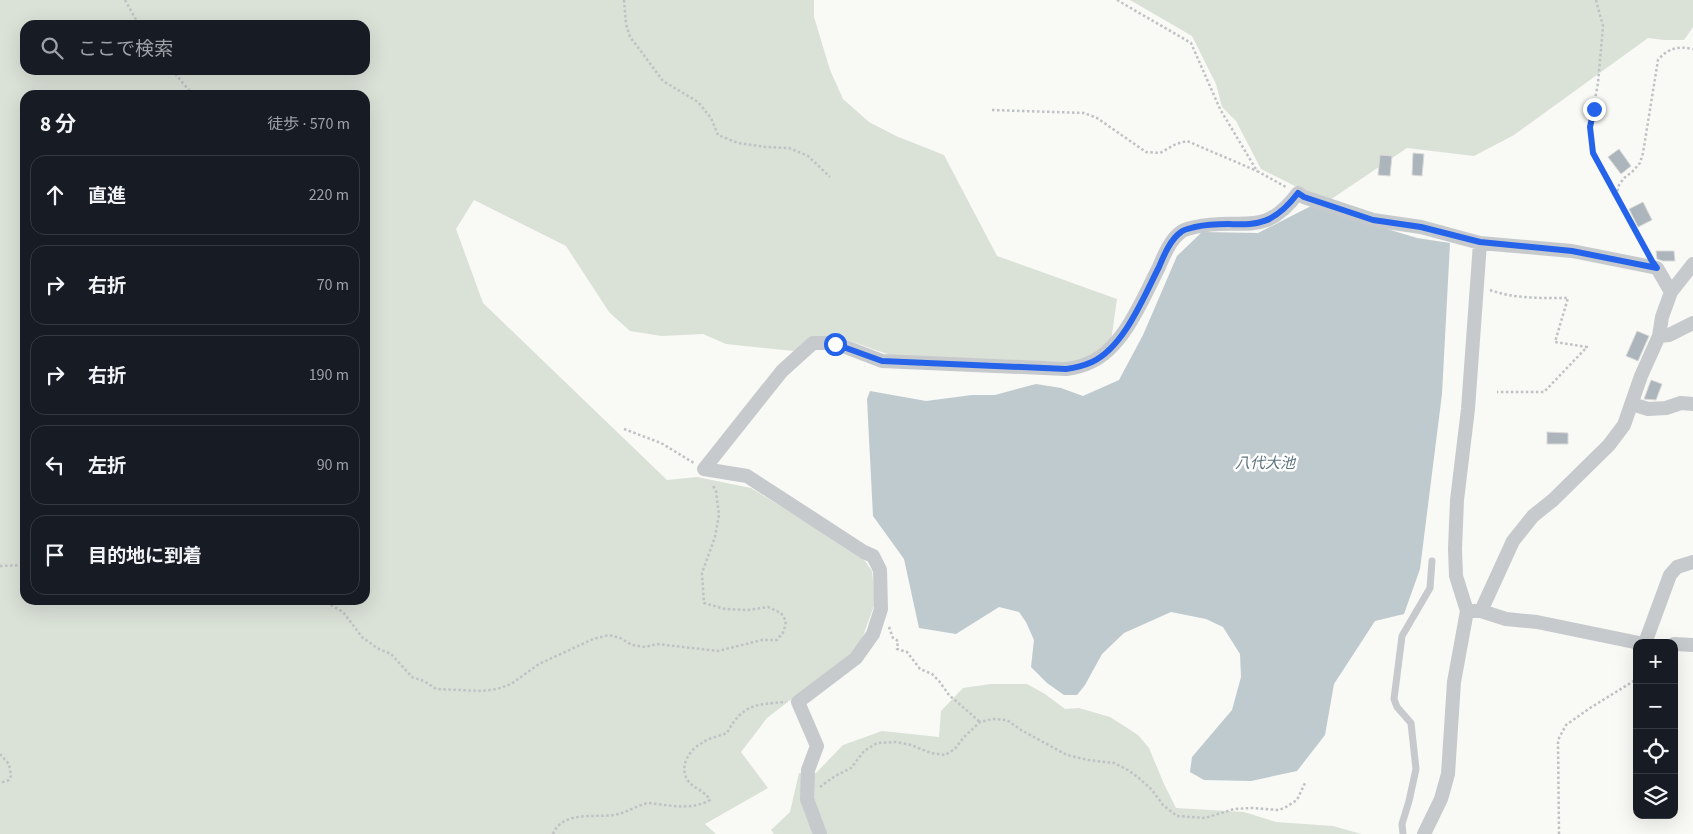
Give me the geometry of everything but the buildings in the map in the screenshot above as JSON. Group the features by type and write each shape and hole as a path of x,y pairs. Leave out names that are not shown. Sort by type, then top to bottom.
{"street":[{"path":"820,834 808,799 808,770 817,746 798,702 856,658 873,634 881,609 880,570 873,556 746,476 704,469 782,371 813,343 835,344 882,361 1066,369 1080,366 1106,354 1116,342 1140,305 1169,246 1182,231 1204,225 1262,223 1287,207 1298,193 1304,197 1373,220 1421,227 1480,242 1572,251 1657,268 1671,292"},
{"path":"1424,834 1441,799 1448,774 1454,682 1467,611 1456,576 1455,549 1457,500 1468,409 1480,242"},
{"path":"1482,611 1513,541 1533,516 1553,500 1608,445 1624,425 1641,376 1658,336 1662,317 1671,292 1693,264"},
{"path":"1658,336 1669,335 1693,323"},
{"path":"1632,404 1648,408 1666,408 1681,403 1693,404"},
{"path":"1646,639 1670,575 1677,567 1693,562"},
{"path":"1467,611 1482,611 1506,619 1537,622 1633,642"},
{"path":"1678,644 1693,645"}],"lane":[{"path":"1403,834 1402,824 1416,769 1411,723 1397,708 1394,699 1402,636 1430,588 1432,561"}],"path":[{"path":"125,0 136,20"},
{"path":"624,0 626,24 630,37 663,81 698,102 711,118 718,135 738,143 788,148 808,156 830,177"},
{"path":"1117,0 1191,44 1220,109 1257,171"},
{"path":"1596,0 1603,26 1594,109 1590,127 1593,153 1657,268"},
{"path":"1616,197 1619,185 1640,163 1658,60 1663,53 1673,48 1684,47 1693,49"},
{"path":"176,75 189,90"},
{"path":"992,110 1084,113 1096,118 1146,152 1160,153 1176,144 1187,141 1257,171 1298,193"},
{"path":"1476,285 1502,294 1537,298 1568,298 1555,342 1587,347 1544,392 1497,392"},
{"path":"331,605 343,612 362,636 377,648 391,654 412,677 436,688 482,691 497,689 512,684 539,664 593,640 609,635 620,638 632,645 644,647 657,644 718,651 762,640 777,640 784,631 786,621 781,613 768,607 748,610 725,609 704,603 702,573 715,537 719,515 716,491 704,469 661,443 624,429"},
{"path":"0,566 20,565"},
{"path":"880,613 887,623 893,638 898,641 897,649 907,652 920,669 932,674 939,680 949,695 980,722"},
{"path":"1558,834 1558,740 1566,725 1633,681"},
{"path":"552,834 556,827 566,819 619,814 648,803 686,807 701,805 710,800 707,795 689,783 684,772 686,760 691,752 701,743 728,733 731,725 743,711 760,704 798,702"},
{"path":"808,799 835,776 851,768 864,751 878,743 896,742 911,745 931,753 945,755 955,749 964,737 980,722 993,719 1007,720 1066,755 1114,763 1139,778 1152,790 1163,805 1177,816 1205,818 1234,809 1279,810 1286,808 1297,800 1304,783"},
{"path":"0,754 9,764 11,776 9,780 0,783"}],"shaded area":[{"path":"0,0 814,0 814,17 830,70 843,99 869,122 896,136 944,155 997,256 1117,299 1111,341 1089,360 1067,362 893,356 844,339 794,351 726,344 703,334 662,336 630,331 609,312 566,246 474,200 456,229 483,303 667,480 697,477 751,488 862,557 872,571 875,603 859,647 767,718 741,752 768,788 705,824 716,834 0,834"},
{"path":"1130,0 1693,0 1693,27 1684,40 1648,38 1514,135 1474,156 1407,148 1330,200 1295,186 1261,169 1236,121 1222,107 1216,84 1192,36"},
{"path":"991,684 1027,684 1045,694 1065,709 1079,708 1110,717 1138,735 1149,748 1176,808 1244,812 1276,822 1333,826 1361,834 774,834 771,830 790,812 799,773 816,773 843,745 882,731 939,737 941,711 963,688"}],"water":[{"name":"八代大池","path":"1311,206 1417,238 1450,243 1442,394 1420,569 1404,614 1375,621 1334,684 1325,735 1297,771 1251,781 1204,780 1190,772 1192,757 1232,710 1241,677 1240,654 1223,627 1206,619 1171,612 1124,633 1102,654 1085,685 1077,695 1064,695 1047,683 1031,667 1034,640 1019,612 999,607 956,634 919,628 904,559 873,516 867,399 870,391 926,401 972,395 995,395 1036,384 1061,388 1083,396 1119,380 1143,335 1177,256 1202,232 1258,233"}],"route":[{"path":"835,344 882,361 1066,369 1080,366 1106,354 1116,342 1140,305 1169,246 1182,231 1204,225 1262,223 1275,217 1287,207 1298,193 1304,197 1373,220 1421,227 1480,242 1572,251 1657,268 1593,153 1590,127 1594,109"}]}
